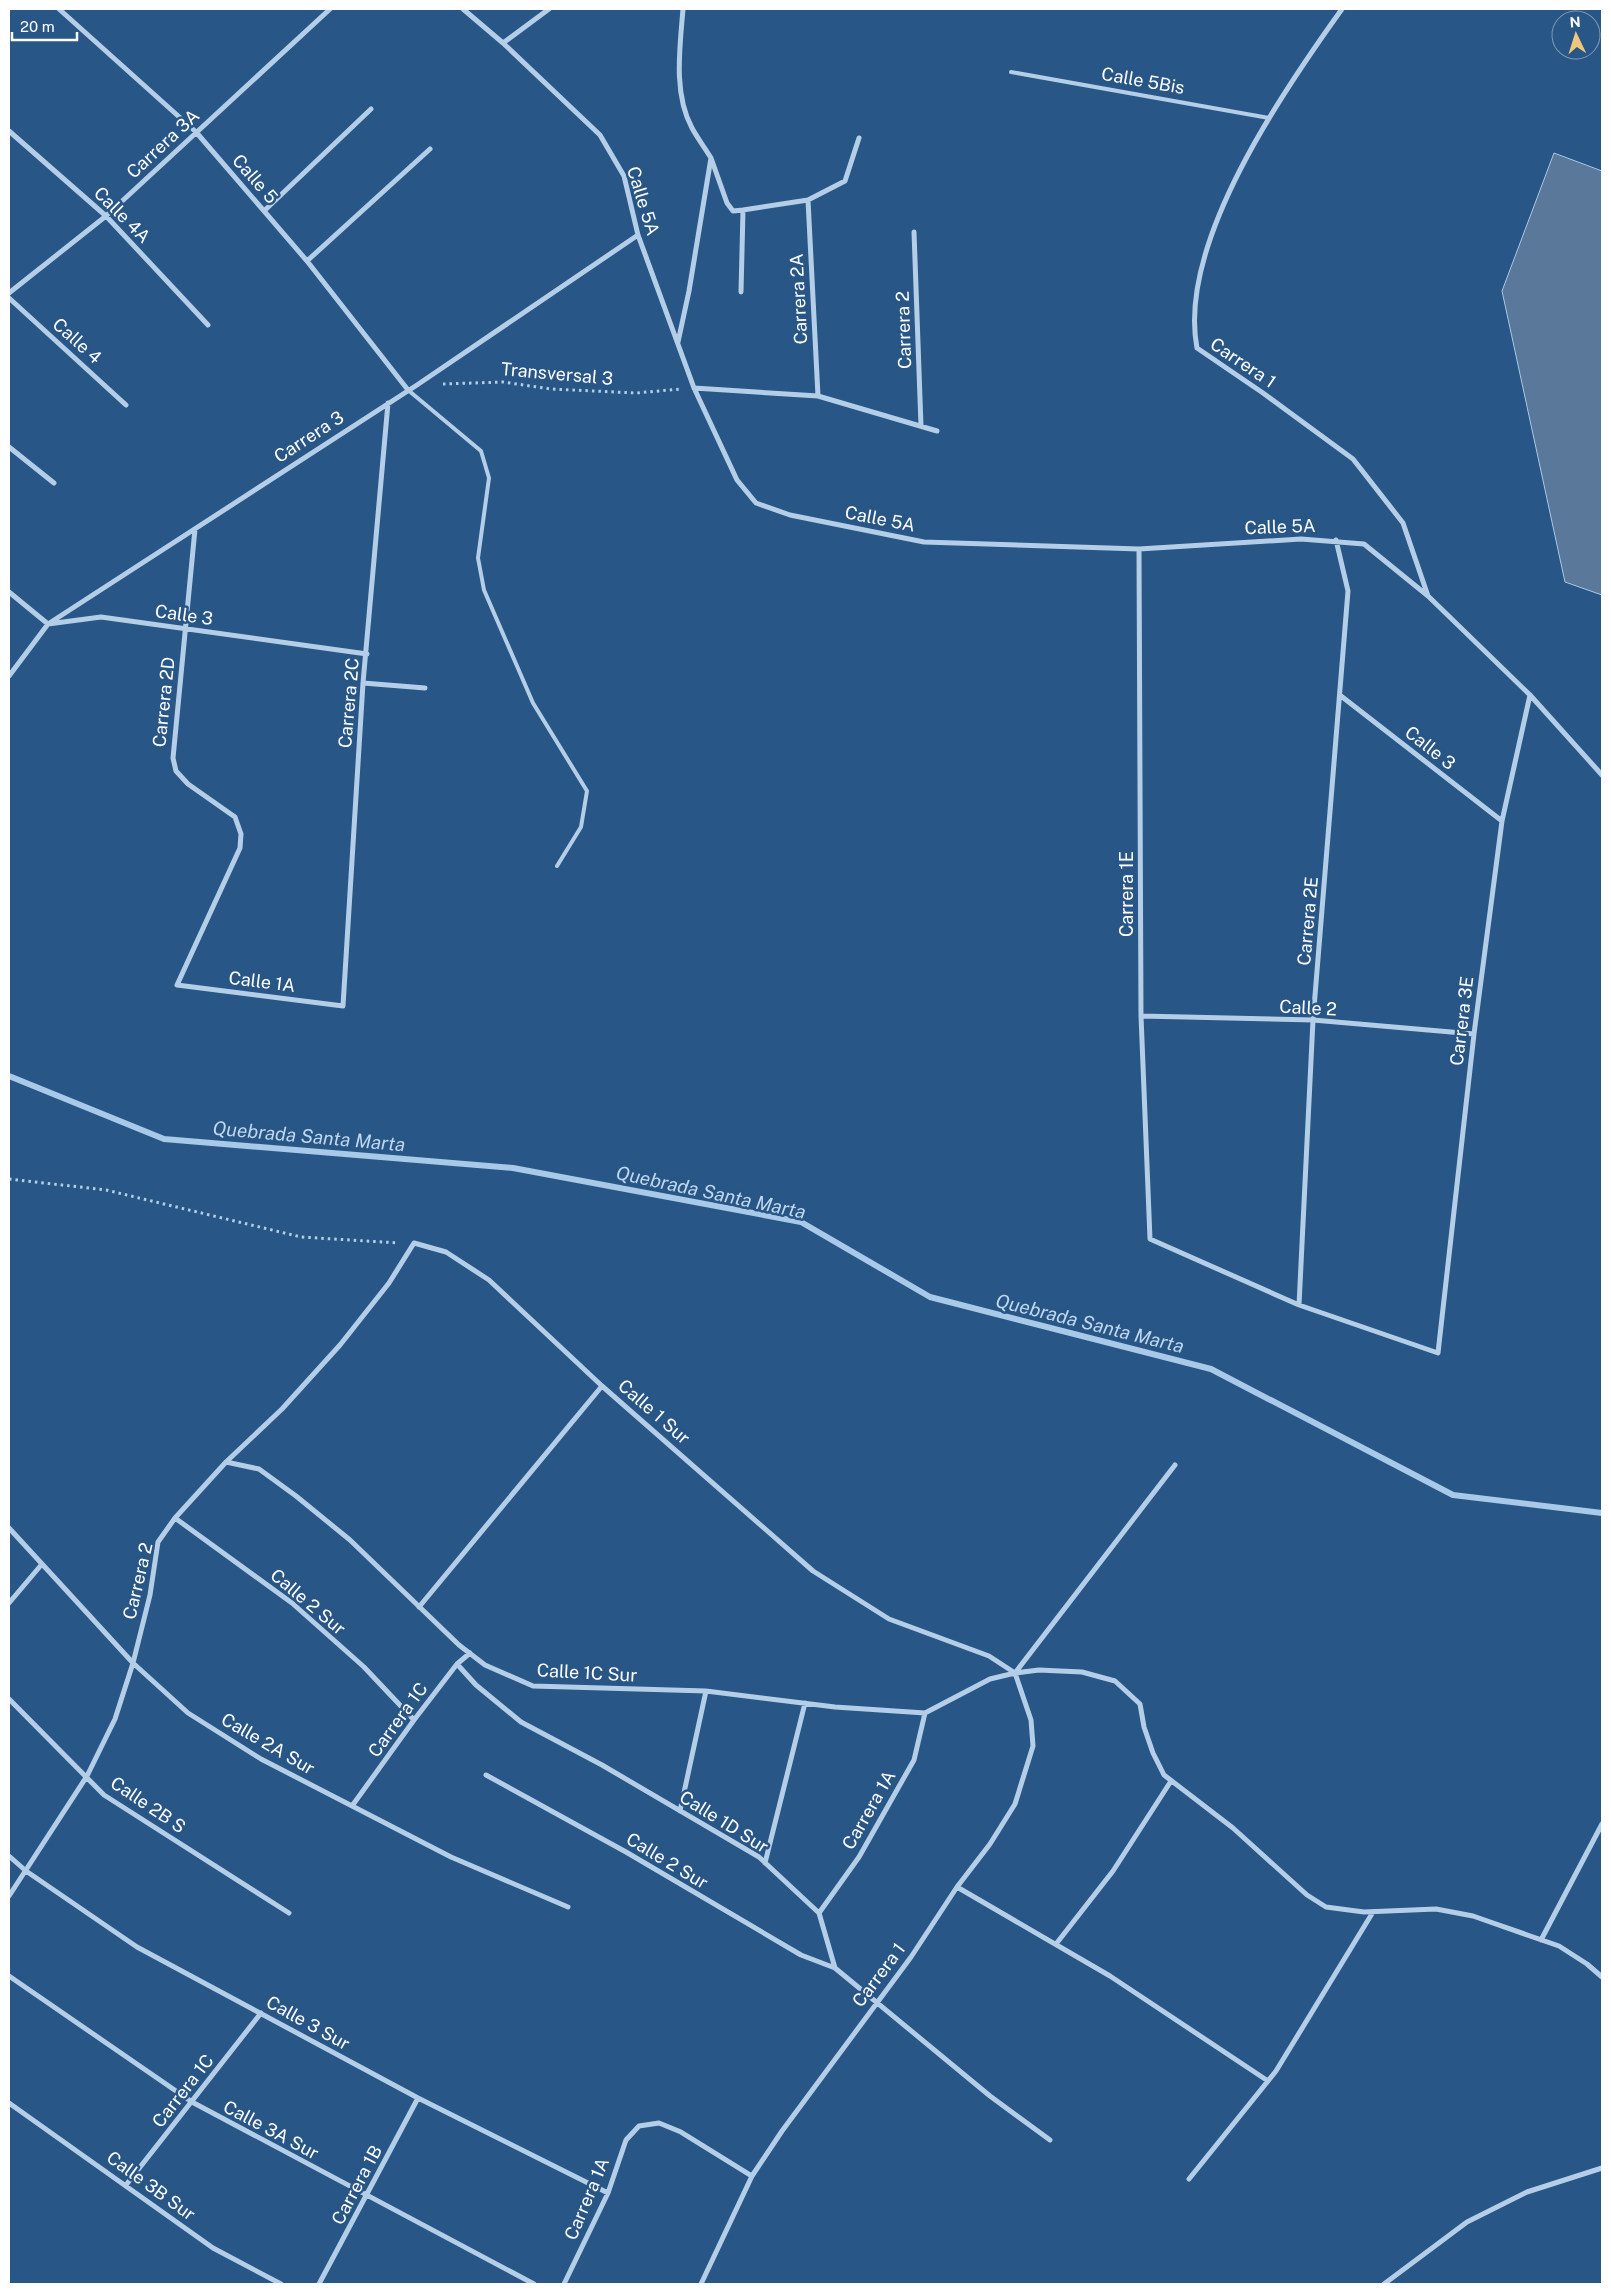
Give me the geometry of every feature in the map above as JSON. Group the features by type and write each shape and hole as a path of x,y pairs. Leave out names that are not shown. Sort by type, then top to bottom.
{"street":[{"name":"Calle 5","path":"58,9 196,132 307,261 408,390"},
{"name":"Carrera 3A","path":"9,293 106,216 330,9"},
{"name":"Calle 5A","path":"463,9 503,43 600,135 624,176 638,235 694,388 737,480 756,503 790,515 924,542 1139,549 1301,539 1336,540 1364,544 1428,596 1530,695 1602,775"},
{"path":"503,43 549,9"},
{"path":"683,9 679,60 680,88 691,127 711,158 727,203 734,211 808,200 845,181 859,138"},
{"name":"Carrera 1","path":"1342,9 1269,118 1219,214 1205,249 1196,291 1194,331 1197,348 1263,393 1353,459 1403,523 1428,596"},
{"path":"264,211 371,109"},
{"name":"Calle 4A","path":"9,131 106,216 208,325"},
{"path":"307,261 430,150"},
{"path":"678,342 689,290 711,158"},
{"name":"Carrera 2A","path":"808,200 818,396"},
{"path":"741,292 743,210"},
{"name":"Carrera 2","path":"914,232 921,426"},
{"name":"Carrera 3","path":"9,676 48,624 408,390 638,235"},
{"name":"Calle 4","path":"9,298 126,404"},
{"path":"694,388 818,396 937,431"},
{"name":"Carrera 2C","path":"343,1006 363,683 388,403"},
{"path":"9,447 54,483"},
{"name":"Carrera 2D","path":"177,985 240,848 241,834 235,817 188,784 176,771 173,758 195,528"},
{"name":"Carrera 2E","path":"1299,1306 1313,1020 1341,696 1348,591 1336,540"},
{"name":"Carrera 1E","path":"1139,549 1141,1016 1150,1239 1299,1306"},
{"path":"9,592 48,624"},
{"name":"Calle 3","path":"48,624 101,617 367,654"},
{"path":"363,683 425,688"},
{"name":"Carrera 3E","path":"1299,1306 1438,1353 1474,1034 1502,821 1530,695"},
{"name":"Calle 3","path":"1341,696 1502,821"},
{"name":"Calle 1A","path":"177,985 343,1006"},
{"name":"Calle 2","path":"1141,1016 1313,1020 1474,1034"},
{"name":"Carrera 2","path":"9,1896 87,1776 115,1719 133,1663 150,1595 158,1542 175,1518 226,1462 282,1409 340,1345 389,1283 414,1243"},
{"name":"Calle 1 Sur","path":"414,1243 446,1252 489,1280 602,1386 813,1571 889,1619 989,1656 1016,1673"},
{"path":"419,1607 602,1386"},
{"name":"Calle 1C Sur","path":"226,1462 259,1468 350,1540 419,1607 485,1665 533,1686 706,1691 835,1707 925,1713"},
{"path":"1016,1673 1175,1465"},
{"name":"Calle 2 Sur","path":"175,1518 292,1603 364,1668 414,1720"},
{"name":"Calle 2A Sur","path":"9,1528 133,1663 188,1713 261,1759 451,1857 568,1907"},
{"path":"9,1604 42,1564"},
{"name":"Carrera 1C","path":"352,1806 457,1664 470,1653"},
{"name":"Calle 1D Sur","path":"457,1664 476,1685 521,1722 602,1765 765,1862 819,1913"},
{"path":"925,1713 990,1679 1016,1673 1039,1670 1082,1672 1115,1681 1140,1704 1144,1727 1153,1753 1164,1775 1233,1828 1307,1895 1326,1907 1373,1912 1436,1910 1474,1916 1559,1946 1587,1964 1602,1977"},
{"name":"Carrera 1","path":"701,2284 752,2176 782,2131 911,1957 957,1887 990,1844 1015,1804 1033,1746 1031,1720 1016,1673"},
{"path":"680,1811 706,1691"},
{"name":"Calle 2B S","path":"9,1699 104,1795 289,1913"},
{"path":"765,1862 805,1703"},
{"name":"Carrera 1A","path":"819,1913 859,1857 914,1760 925,1713"},
{"name":"Calle 2 Sur","path":"486,1775 626,1852 801,1955 835,1968"},
{"path":"1056,1944 1113,1871 1171,1781"},
{"path":"1541,1940 1602,1824"},
{"name":"Calle 3 Sur","path":"9,1856 26,1871 137,1948 418,2098 608,2193"},
{"path":"957,1887 1110,1976 1268,2081"},
{"path":"1190,2179 1268,2081 1373,1912"},
{"path":"819,1913 835,1968 990,2096 1050,2140"},
{"name":"Calle 3A Sur","path":"9,1976 192,2102 534,2284"},
{"name":"Carrera 1C","path":"126,2185 261,2013"},
{"name":"Carrera 1B","path":"319,2284 418,2098"},
{"name":"Calle 3B Sur","path":"9,2103 213,2248 281,2284"},
{"name":"Carrera 1A","path":"564,2284 608,2193 626,2140 638,2126 659,2123 681,2132 752,2176"},
{"path":"1384,2284 1467,2222 1527,2192 1602,2168"}],"lane":[{"name":"Calle 5Bis","path":"1011,72 1269,118"},
{"path":"408,390 481,452 489,478 478,558 484,590 533,703 587,791 581,827 556,866"}],"path":[{"name":"Transversal 3","path":"417,384 503,382 551,389 636,394 694,388"},
{"path":"9,1179 106,1190 301,1238 414,1243"}],"water":[{"path":"1554,153 1602,171 1602,595 1565,582 1502,291"}],"waterway":[{"name":"Quebrada Santa Marta","path":"9,1076 164,1139 513,1168 801,1222 930,1297 1211,1369 1453,1495 1602,1513"}]}
